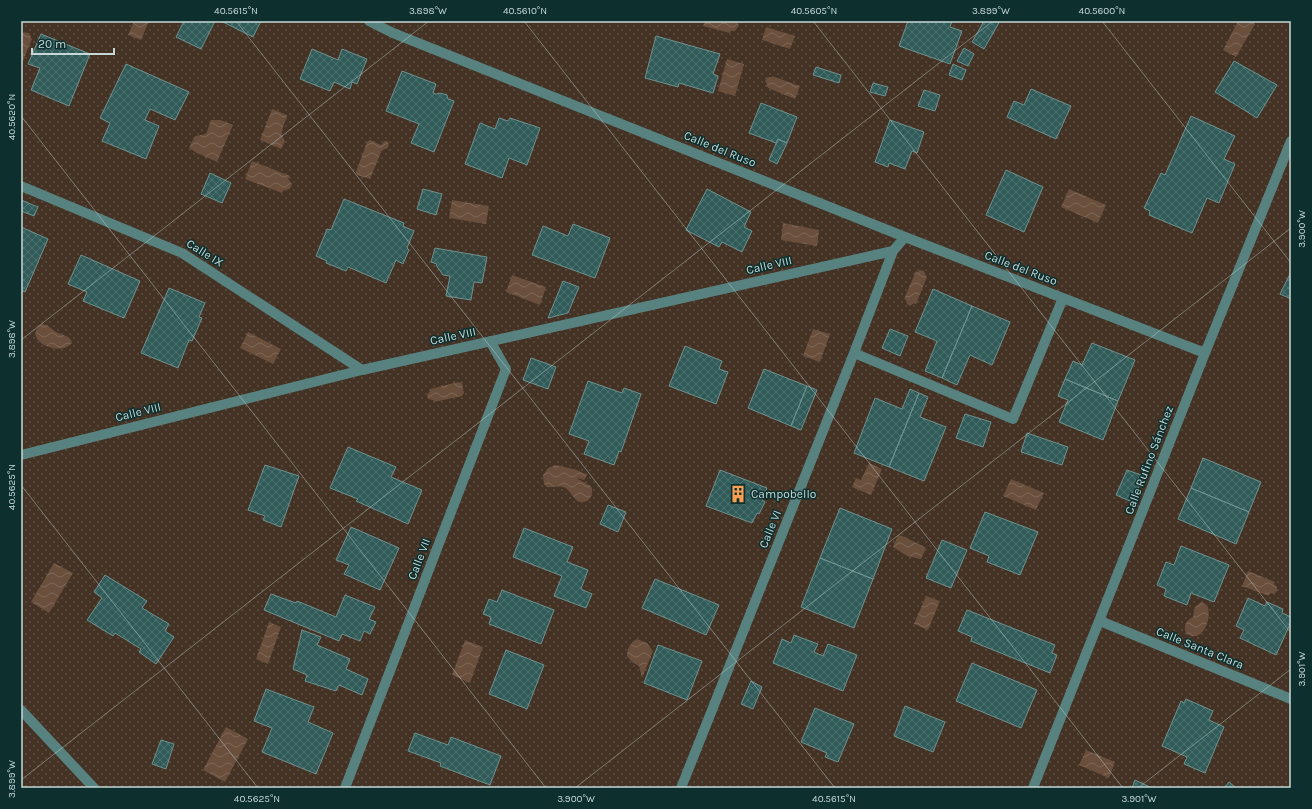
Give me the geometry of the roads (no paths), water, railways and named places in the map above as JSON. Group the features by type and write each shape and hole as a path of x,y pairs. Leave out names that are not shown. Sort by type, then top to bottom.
{"street":[{"name":"Calle del Ruso","path":"369,21 393,33 905,237 1205,353"},
{"name":"Calle Rufino Sánchez","path":"1034,788 1205,353 1291,141"},
{"name":"Calle IX","path":"21,186 182,253 362,370"},
{"name":"Calle VI","path":"681,788 854,353 892,251 905,237"},
{"name":"Calle VIII","path":"21,455 362,370 892,251"},
{"name":"Calle del Ruso","path":"854,353 1013,419 1063,298"},
{"name":"Calle VII","path":"345,788 506,369 490,341"},
{"name":"Calle Santa Clara","path":"1100,621 1291,699"},
{"path":"21,710 94,788"}],"water":[{"path":"134,21 149,21 141,40 128,35"},
{"path":"705,21 736,21 739,25 735,31 731,31 730,33 703,26"},
{"path":"1238,21 1251,21 1255,24 1236,57 1223,50"},
{"path":"766,27 795,36 790,49 762,40"},
{"path":"21,32 29,33 32,39 21,66"},
{"path":"727,59 744,64 735,96 718,91"},
{"path":"772,76 800,86 795,99 768,88 765,80"},
{"path":"272,109 287,115 282,131 285,141 281,149 260,140"},
{"path":"211,120 220,120 233,125 217,162 189,148 195,136 206,134"},
{"path":"370,140 381,145 385,141 389,144 388,148 382,150 370,179 357,175 356,172 367,142"},
{"path":"252,161 290,176 288,179 292,184 290,189 284,190 282,193 245,179"},
{"path":"1069,189 1106,205 1098,223 1061,207"},
{"path":"452,200 489,206 486,224 449,218"},
{"path":"783,223 819,230 817,246 781,240"},
{"path":"920,270 924,271 927,277 916,304 914,303 910,306 904,299 916,271 918,272"},
{"path":"512,275 546,287 540,305 506,292"},
{"path":"42,324 47,325 56,332 68,337 72,343 59,349 44,345 38,340 36,335 36,329"},
{"path":"813,329 830,334 820,362 803,356"},
{"path":"248,332 281,349 273,364 240,348"},
{"path":"459,382 462,383 464,393 462,396 434,402 433,400 428,399 427,395 430,389"},
{"path":"869,463 882,469 871,495 852,487 856,478 861,480"},
{"path":"556,465 577,470 587,475 584,480 578,479 592,488 590,499 585,502 579,502 565,488 559,486 547,487 544,484 543,475 548,468"},
{"path":"1011,479 1044,493 1036,510 1003,496"},
{"path":"898,535 926,548 921,559 907,556 893,547"},
{"path":"54,563 73,573 49,613 31,602"},
{"path":"1248,571 1275,582 1274,584 1277,587 1277,591 1274,594 1270,593 1269,596 1242,586"},
{"path":"926,596 940,601 928,630 914,624"},
{"path":"1201,602 1207,605 1207,623 1205,629 1201,633 1197,636 1192,636 1186,633 1185,625 1193,617 1195,607"},
{"path":"269,622 281,627 268,664 256,659"},
{"path":"637,639 647,643 653,651 642,678 639,666 632,662 627,656 629,646"},
{"path":"465,640 483,647 470,683 452,675"},
{"path":"226,727 248,739 225,782 203,770"},
{"path":"1086,750 1115,762 1109,778 1079,765"}],"place":[{"name":"Campobello","path":"738,494"}]}
